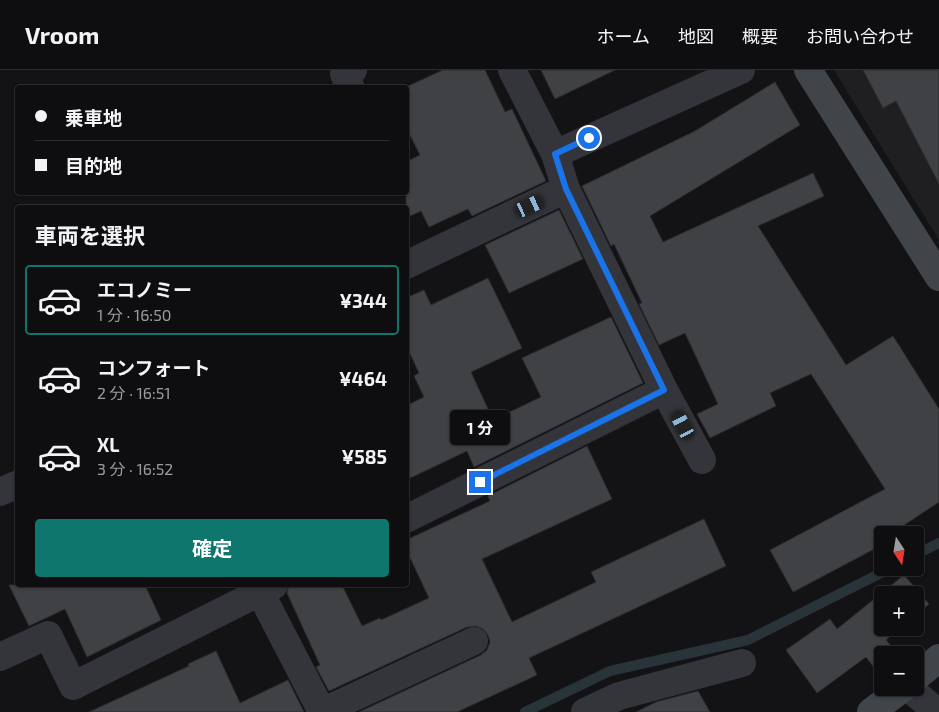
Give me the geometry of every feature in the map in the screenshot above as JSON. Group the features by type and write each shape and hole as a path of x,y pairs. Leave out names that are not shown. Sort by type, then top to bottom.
{"street":[{"path":"350,85 344,74 353,70"},
{"path":"512,70 555,154 566,189 664,390 702,460"},
{"path":"555,154 741,70"},
{"path":"808,70 939,278"},
{"path":"409,264 566,189"},
{"path":"409,518 664,390"},
{"path":"0,492 15,485"},
{"path":"0,657 48,635 73,686 269,587 322,712 474,642"},
{"path":"924,670 939,658"},
{"path":"585,712 619,696 742,663"},
{"path":"872,712 893,696"},
{"path":"918,696 937,712"}],"shaded area":[{"path":"834,70 939,70 939,240"}],"building":[{"path":"443,70 485,70 505,112 512,109 546,181 472,216 468,209 429,227 421,211 409,217 409,205 406,205 406,195 409,195 409,160 420,155 409,133 409,86"},
{"path":"541,70 615,70 555,99"},
{"path":"863,70 939,70 939,184 896,101 883,108"},
{"path":"775,82 800,125 650,216 663,242 813,173 824,196 758,226 846,365 893,336 939,409 939,502 903,526 874,526 874,549 793,592 770,550 885,489 811,374 770,393 776,406 710,438 697,414 718,404 685,333 659,345 639,304 642,303 614,244 611,246 582,186 695,131"},
{"path":"559,210 583,259 509,293 485,245"},
{"path":"488,278 522,348 471,372 493,420 541,397 522,358 611,317 643,383 474,467 467,451 409,479 409,404 424,397 414,376 419,373 409,351 409,297 424,290 431,305"},
{"path":"587,446 612,499 482,559 512,622 596,582 591,572 704,519 726,566 529,658 537,675 457,712 359,712 481,655 487,650 490,642 488,635 483,629 476,626 467,627 329,691 316,667 320,665 287,593 288,587 343,587 362,626 380,618 381,620 429,598 409,555 409,539 490,501 488,496"},
{"path":"905,576 913,586 890,586"},
{"path":"9,585 15,585 15,587 146,587 161,620 87,657 65,609 29,626"},
{"path":"924,598 929,604 924,608"},
{"path":"874,599 874,636 891,636 886,640 891,646 874,646 874,667 866,657 817,693 786,650 830,619 837,629"},
{"path":"216,651 240,703 288,680 304,712 89,712 189,666 188,664"},
{"path":"698,691 710,712 636,712 656,702"}],"waterway":[{"path":"924,550 939,543"},
{"path":"525,712 610,671 748,640 875,576"}],"route":[{"path":"480,482 664,390 566,189 555,154 589,138"}]}
